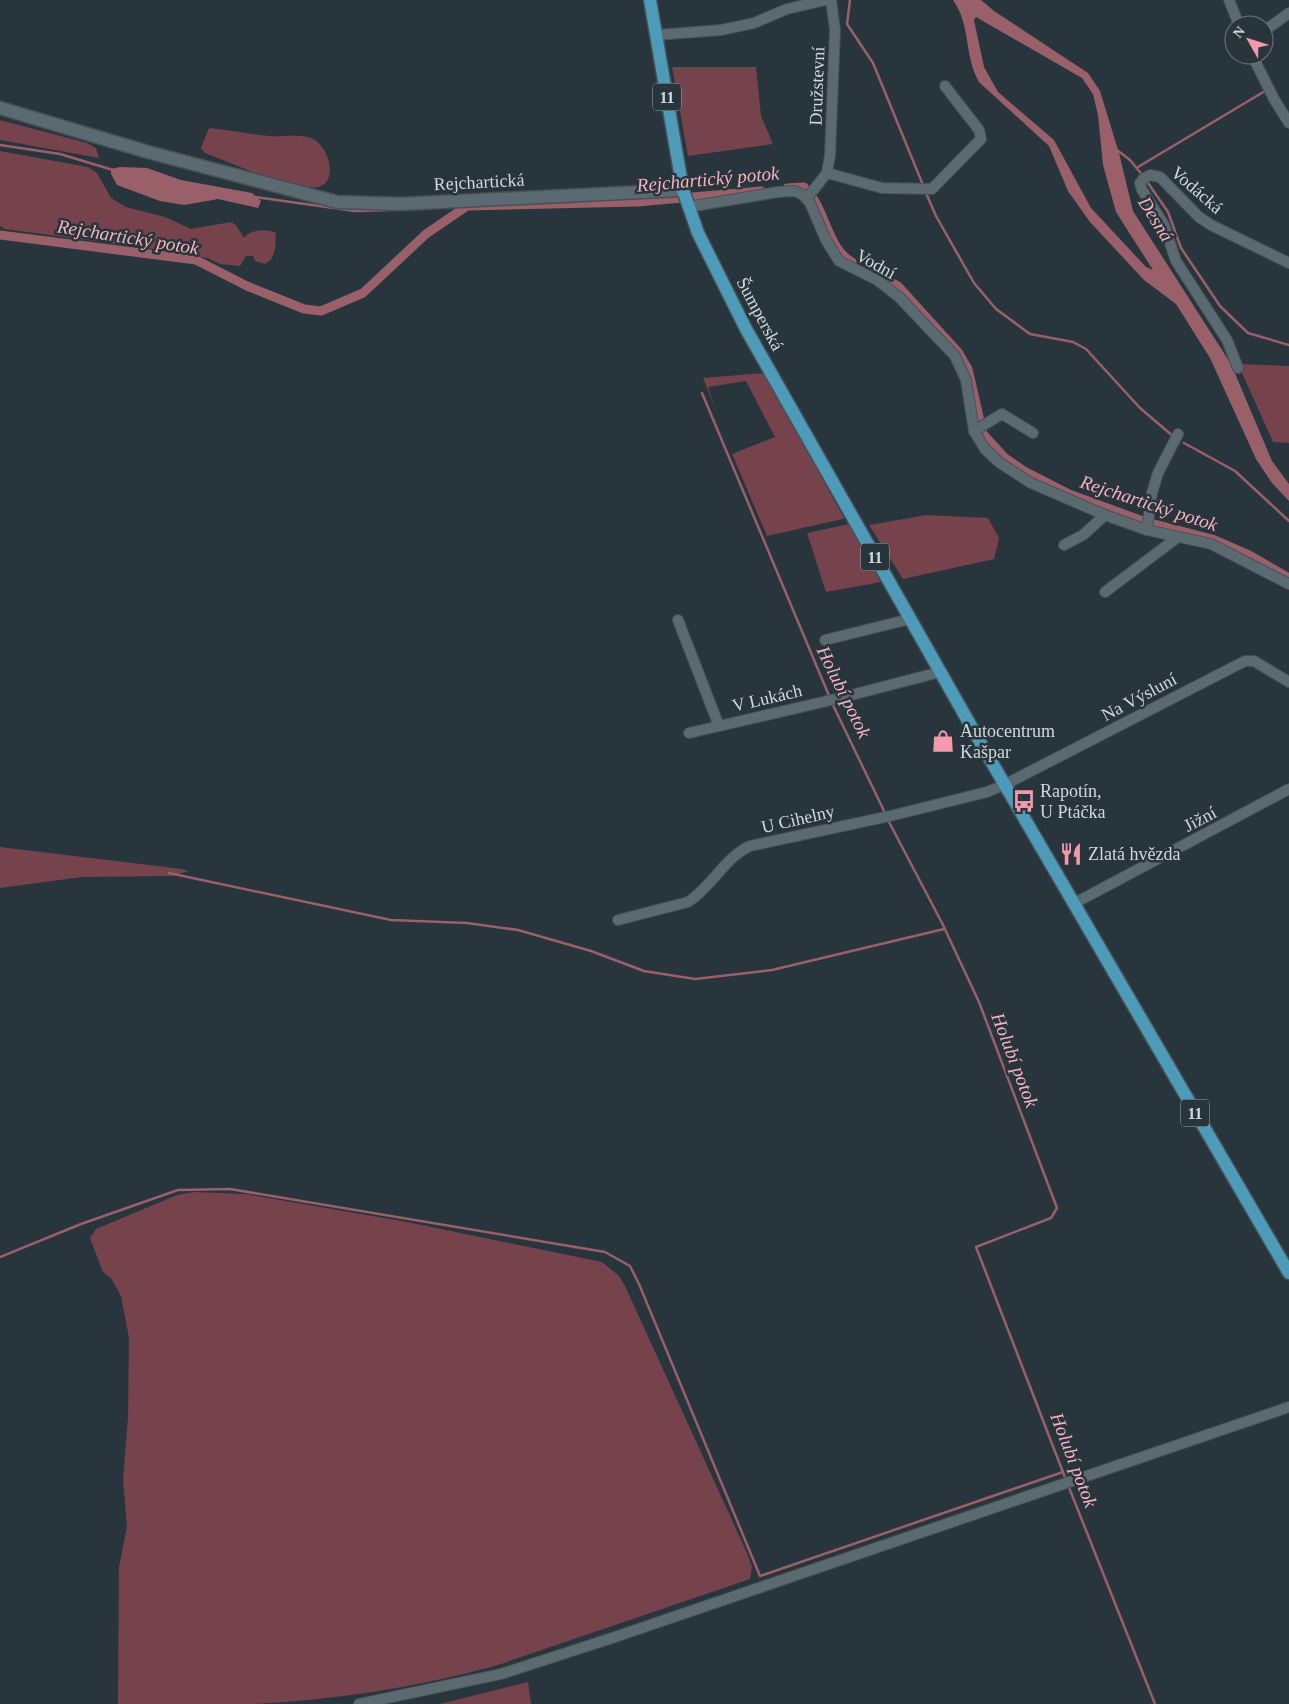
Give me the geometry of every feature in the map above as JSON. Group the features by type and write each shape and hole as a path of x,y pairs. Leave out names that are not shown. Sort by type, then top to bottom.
{"main road":[{"name":"Šumperská","path":"650,0 686,199 698,233 746,329 1004,786 1073,904"},
{"name":"11","path":"1073,904 1289,1273"}],"street":[{"path":"656,34 721,30 754,23 786,9 826,0"},
{"name":"Družstevní","path":"827,173 830,154 835,56 835,30 831,0"},
{"path":"1229,0 1236,15"},
{"path":"1274,24 1289,13"},
{"path":"1257,65 1274,99 1289,123"},
{"path":"686,199 795,191 810,193 827,173 882,188 926,190 936,186 981,139 979,130 945,86"},
{"name":"Rejchartická","path":"0,108 148,152 337,202 400,204 686,199"},
{"name":"Vodácká","path":"1238,368 1227,340 1176,261 1164,225 1140,184 1145,177 1160,177 1168,182 1199,217 1211,225 1289,262"},
{"name":"Vodní","path":"810,193 826,240 839,261 877,280 894,292 955,356 966,380 985,449 1014,473 1105,515 1148,525 1178,537 1211,544 1289,584"},
{"path":"978,428 1002,414 1033,433"},
{"path":"1148,525 1152,494 1158,473 1178,434"},
{"path":"1064,545 1083,535 1105,515"},
{"path":"1105,592 1178,537"},
{"path":"825,640 910,619"},
{"name":"V Lukách","path":"678,620 719,726"},
{"name":"Na Výsluní","path":"1004,786 1245,661 1254,661 1289,682"},
{"name":"V Lukách","path":"690,732 830,700 940,672"},
{"name":"U Cihelny","path":"618,920 688,902 698,896 737,853 750,846 885,817 987,792 1004,786"},
{"name":"Jižní","path":"1073,904 1289,789"},
{"path":"359,1704 502,1674 1289,1407"}],"shaded area":[{"path":"953,0 981,0 994,11 1088,73 1100,91 1119,153 1133,211 1231,364 1272,461 1289,484 1289,501 1272,483 1256,459 1210,358 1176,304 1144,280 1090,222 1068,191 1049,146 979,82 971,62 963,20","holes":["976,17 1082,78 1093,94 1098,115 1103,165 1116,212 1153,270 1146,267 1091,208 1054,140 998,92 984,67 974,20"]},
{"path":"672,67 756,67 761,116 773,144 688,156"},
{"path":"0,120 87,143 96,148 99,158 0,140"},
{"path":"209,128 270,136 308,137 316,141 326,154 330,171 328,178 325,184 318,187 294,185 278,181 205,153 201,148"},
{"path":"0,151 88,167 97,173 111,198 126,207 165,217 191,229 231,222 236,225 244,238 254,232 272,231 276,233 272,258 265,264 255,261 253,256 246,256 240,266 220,264 207,258 175,252 5,229 0,226"},
{"path":"120,167 147,168 181,180 252,193 261,201 258,208 218,199 184,205 160,201 117,185 111,174 111,169"},
{"path":"1238,364 1289,366 1289,443 1273,442"},
{"path":"764,373 843,519 767,536 732,454 775,437 746,381 708,387 716,410 703,378"},
{"path":"927,515 988,518 999,538 994,559 903,579 869,525"},
{"path":"849,524 881,582 826,592 807,533"},
{"path":"0,847 189,871 171,876 82,877 0,888"},
{"path":"195,1192 245,1194 407,1222 602,1262 619,1276 625,1286 747,1553 752,1567 750,1579 495,1666 406,1686 346,1696 255,1704 118,1704 119,1567 127,1527 123,1480 128,1417 129,1338 121,1296 111,1278 103,1272 90,1238 96,1229 177,1195"},
{"path":"528,1682 531,1704 440,1704"}],"waterway":[{"path":"850,0 847,24 873,63 923,185"},
{"path":"1138,167 1265,91"},
{"path":"0,145 60,154 113,170"},
{"path":"1117,150 1130,160 1143,176"},
{"name":"Desná","path":"1146,180 1168,212 1181,248 1220,306 1248,333 1289,345"},
{"name":"Rejchartický potok","path":"787,188 804,187 817,206 837,248 852,262"},
{"name":"Rejchartický potok","path":"0,235 196,260 247,286 304,309 321,311 363,293 426,234 467,206 637,202 761,191"},
{"path":"926,193 936,216 974,283 996,309 1030,334 1073,342 1086,349 1140,408 1174,437"},
{"path":"255,197 355,211 389,210"},
{"name":"Rejchartický potok","path":"875,274 898,286 958,352 968,369 983,434 1005,458 1024,471 1069,494 1143,521 1212,539 1249,555 1289,578"},
{"name":"Holubí potok","path":"702,393 830,698"},
{"path":"1184,443 1235,471 1289,521"},
{"name":"Holubí potok","path":"832,703 886,815"},
{"name":"Holubí potok","path":"888,820 942,923 979,1002 1057,1208 1051,1218 976,1247 1066,1480"},
{"path":"169,873 391,920 467,923 518,930 591,951 644,971 695,979 772,970 944,929"},
{"path":"0,1257 81,1224 178,1190 230,1189 605,1252 630,1266 639,1284 760,1576 1063,1472"},
{"name":"Holubí potok","path":"1068,1485 1155,1704"}],"place":[{"name":"Autocentrum Kašpar","path":"943,741"},
{"name":"Rapotín, U Ptáčka","path":"1024,801"},
{"name":"Zlatá hvězda","path":"1071,854"}]}
